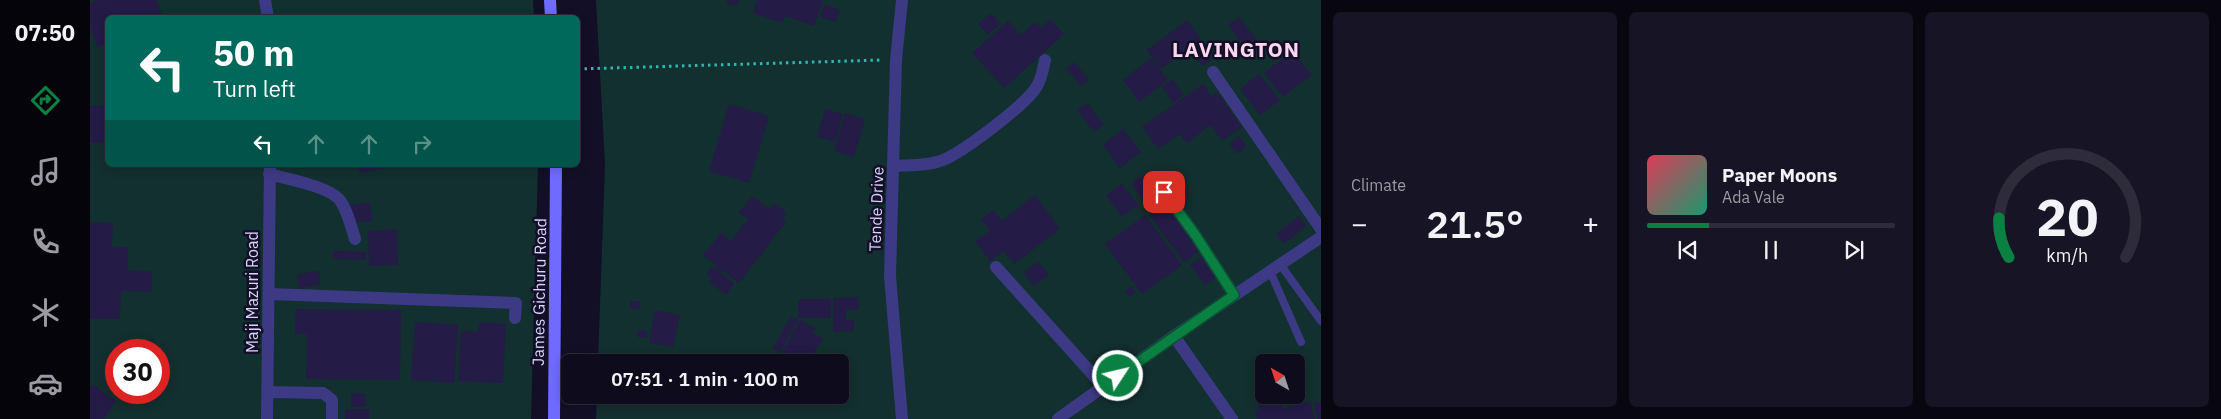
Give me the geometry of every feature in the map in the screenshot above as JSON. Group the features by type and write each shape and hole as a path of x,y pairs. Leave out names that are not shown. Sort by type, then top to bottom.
{"main road":[{"path":"550,0 551,15"},
{"name":"James Gichuru Road","path":"554,419 556,167"}],"street":[{"path":"265,0 268,15"},
{"name":"Tende Drive","path":"902,0 896,60 890,276 902,419"},
{"path":"893,166 927,164 943,160 961,150 1014,110 1036,88 1042,77 1045,60"},
{"path":"1213,72 1321,229"},
{"path":"270,169 329,193 338,199 345,210 355,239"},
{"name":"Maji Mazuri Road","path":"267,419 270,169"},
{"path":"1164,192 1196,236 1234,295"},
{"path":"1058,419 1174,336 1321,236"},
{"path":"996,267 1103,386"},
{"path":"268,294 516,303 515,318"},
{"path":"1174,336 1232,419"},
{"path":"268,392 323,393 332,400 332,419"}],"lane":[{"path":"1275,267 1321,321"},
{"path":"1275,267 1301,342"}],"path":[{"path":"580,69 896,60"}],"green space":[{"path":"90,0 533,0 534,15 105,15 105,167 538,167 531,419 90,419"},
{"path":"596,0 1321,0 1321,419 596,419 597,404 849,404 849,354 598,354 605,165"}],"building":[{"path":"97,0 157,0 162,15 105,15 105,44 97,47 90,26 90,3"},
{"path":"727,0 739,0 737,6 726,3"},
{"path":"757,0 823,0 814,26 785,16 782,23 753,13"},
{"path":"825,4 840,10 836,22 820,17"},
{"path":"991,13 1001,23 988,35 978,24"},
{"path":"1239,17 1262,46 1251,55 1228,25"},
{"path":"1050,19 1064,34 1004,88 972,53 1008,21 1021,35 1035,22 1041,28"},
{"path":"1187,20 1201,39 1161,69 1147,50"},
{"path":"1198,42 1211,60 1203,66 1190,48"},
{"path":"1292,51 1312,75 1283,97 1264,73"},
{"path":"1151,58 1168,80 1139,102 1123,80"},
{"path":"1074,62 1089,79 1081,86 1067,69"},
{"path":"1259,74 1280,100 1260,115 1240,89"},
{"path":"1172,79 1184,95 1173,103 1162,87"},
{"path":"1203,84 1212,96 1217,92 1242,127 1222,141 1211,125 1187,143 1180,134 1158,149 1142,127"},
{"path":"1087,103 1104,125 1094,132 1077,110"},
{"path":"729,104 769,116 749,183 709,171"},
{"path":"105,105 105,142 90,143 90,106"},
{"path":"825,109 843,114 835,142 817,137"},
{"path":"845,113 865,119 854,157 834,151"},
{"path":"1123,129 1141,152 1120,168 1103,145"},
{"path":"1239,136 1247,146 1237,154 1229,144"},
{"path":"358,167 388,167 388,168 360,173"},
{"path":"1148,172 1162,191 1145,203 1131,184"},
{"path":"1122,184 1138,205 1122,217 1106,195"},
{"path":"1035,195 1060,229 1014,264 1003,251 990,261 975,241 990,231 981,219 993,210 1002,221"},
{"path":"752,196 769,209 774,203 787,213 782,219 786,222 739,283 703,255 721,233 731,241 748,219 739,213"},
{"path":"1166,201 1202,249 1184,262 1149,215"},
{"path":"370,203 372,221 349,223 348,205"},
{"path":"1145,215 1182,265 1142,294 1105,244"},
{"path":"1299,216 1306,226 1284,244 1276,234"},
{"path":"90,222 113,223 112,247 128,247 128,270 152,271 151,292 121,291 120,319 90,319"},
{"path":"397,229 398,265 369,266 368,231"},
{"path":"333,251 366,252 366,260 333,259"},
{"path":"1203,256 1217,276 1205,285 1190,265"},
{"path":"1038,262 1049,275 1034,286 1024,272"},
{"path":"715,266 722,271 720,273 734,283 727,295 709,283 712,278 707,274 711,267 714,269"},
{"path":"318,270 321,284 299,289 297,275"},
{"path":"1131,286 1136,292 1130,297 1125,291"},
{"path":"859,297 859,310 846,310 846,320 854,320 854,331 833,332 833,298"},
{"path":"798,299 831,299 831,318 798,318"},
{"path":"630,301 640,301 639,309 630,308"},
{"path":"296,309 401,310 400,380 306,379 307,334 295,334"},
{"path":"655,310 680,315 673,347 649,343"},
{"path":"791,316 798,320 780,352 773,348"},
{"path":"800,320 815,328 813,333 823,338 814,354 781,354"},
{"path":"415,322 458,325 454,383 411,380"},
{"path":"479,322 506,324 503,383 458,381 461,331 478,332"},
{"path":"638,330 647,331 647,338 637,337"},
{"path":"92,384 105,393 105,404 114,404 104,419 90,419 90,387"},
{"path":"365,393 366,407 351,407 351,394"},
{"path":"1310,401 1315,419 1257,419 1255,411 1282,404 1283,409"},
{"path":"1321,402 1321,419 1317,419 1314,403"},
{"path":"1258,404 1277,404 1259,409"},
{"path":"345,409 369,409 369,419 345,419"}],"district":[{"name":"LAVINGTON","path":"1236,49"}],"route":[{"path":"1118,376 1234,295 1196,236 1164,192"}]}
